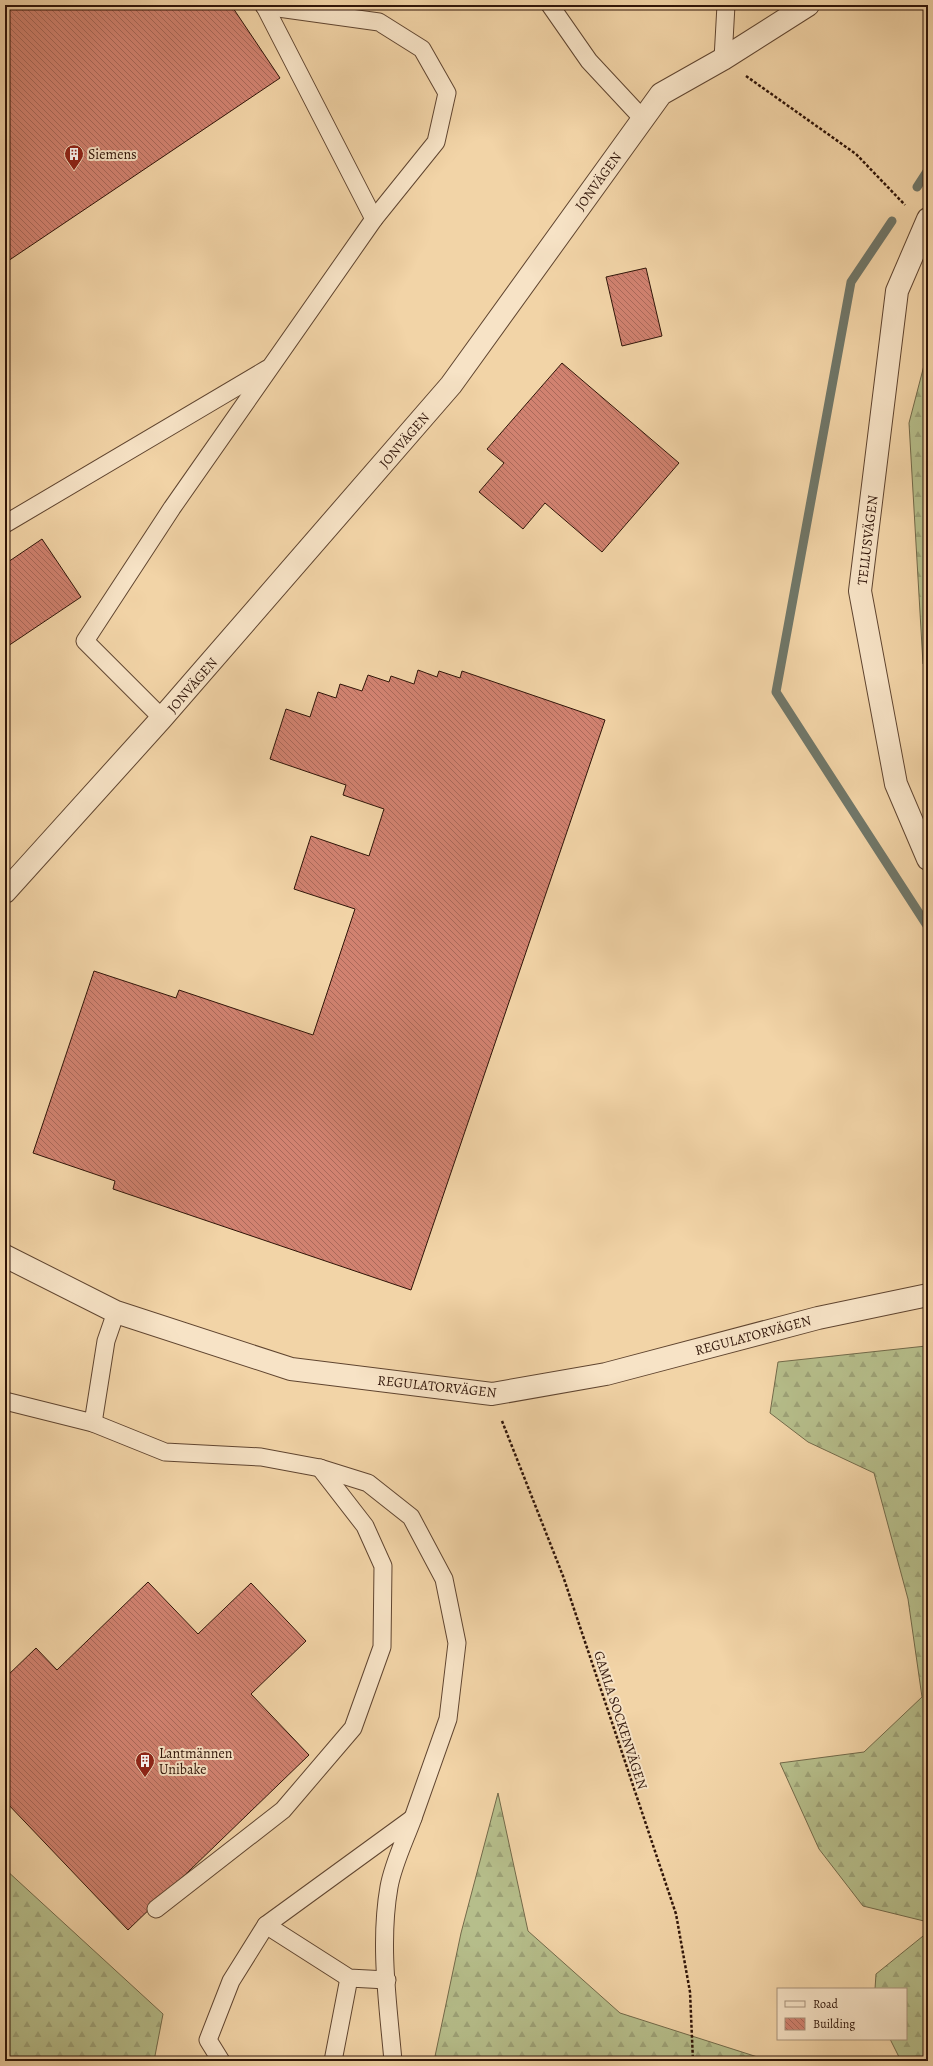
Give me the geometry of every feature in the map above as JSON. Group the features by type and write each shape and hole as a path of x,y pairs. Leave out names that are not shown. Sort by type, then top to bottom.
{"street":[{"name":"JONVÄGEN","path":"5,892 162,718 451,385 661,94 723,59 808,5"},
{"name":"TELLUSVÄGEN","path":"926,222 897,291 860,591 896,784 928,859"},
{"name":"REGULATORVÄGEN","path":"5,1256 116,1312 291,1369 492,1394 606,1374 818,1318 928,1295"}],"lane":[{"path":"264,5 374,219"},
{"path":"162,718 85,641 172,508 374,219 436,142 447,93 422,49 379,22 264,5"},
{"path":"550,5 589,61 643,119"},
{"path":"723,59 726,5"},
{"path":"5,524 272,366"},
{"path":"93,1422 106,1341 116,1312"},
{"path":"5,1401 93,1422 165,1452 262,1457 320,1468 368,1484 411,1517 444,1579 457,1643 448,1719 389,1886 385,1928 393,2061"},
{"path":"156,1909 283,1810 353,1728 382,1647 383,1566 365,1526 320,1468"},
{"path":"220,2061 208,2040 231,1981 266,1925 412,1818"},
{"path":"266,1925 349,1978 387,1980"},
{"path":"333,2061 349,1978"}],"path":[{"path":"723,59 856,154 926,222"},
{"name":"GAMLA SOCKENVÄGEN","path":"492,1394 563,1576 676,1914 690,1992 693,2061"}],"green space":[{"path":"928,350 928,666 923,664 909,423"},
{"path":"926,1346 928,1353 928,1922 863,1906 819,1849 780,1763 864,1752 922,1697 908,1599 874,1473 808,1442 770,1413 778,1362"},
{"path":"498,1793 528,1931 620,2013 770,2061 434,2061 461,1933"},
{"path":"5,1869 163,2014 154,2061 5,2061"},
{"path":"928,1932 928,2061 901,2061 890,2040 907,2040 907,1988 875,1988 876,1974"}],"building":[{"name":"Siemens","path":"5,5 231,5 280,78 5,263"},
{"path":"646,268 662,336 622,346 606,277"},
{"path":"562,363 679,463 602,552 545,503 523,529 479,492 504,463 487,449"},
{"path":"42,539 81,597 5,648 5,564"},
{"path":"418,670 437,677 439,671 460,678 462,671 605,720 411,1290 113,1189 115,1181 33,1153 94,971 176,998 179,990 313,1035 355,909 294,889 311,836 369,856 384,809 343,795 346,785 270,759 286,709 310,717 318,692 336,698 340,684 362,691 368,675 389,682 391,676 414,684"},
{"name":"Lantmännen Unibake","path":"148,1582 198,1634 251,1583 306,1641 251,1694 309,1755 128,1930 5,1801 5,1678 36,1648 57,1670"}],"waterway":[{"path":"917,187 928,170"},
{"path":"892,221 851,282 776,692 928,927"}],"place":[{"name":"Siemens","path":"74,171"},
{"name":"Lantmännen Unibake","path":"145,1778"}]}
